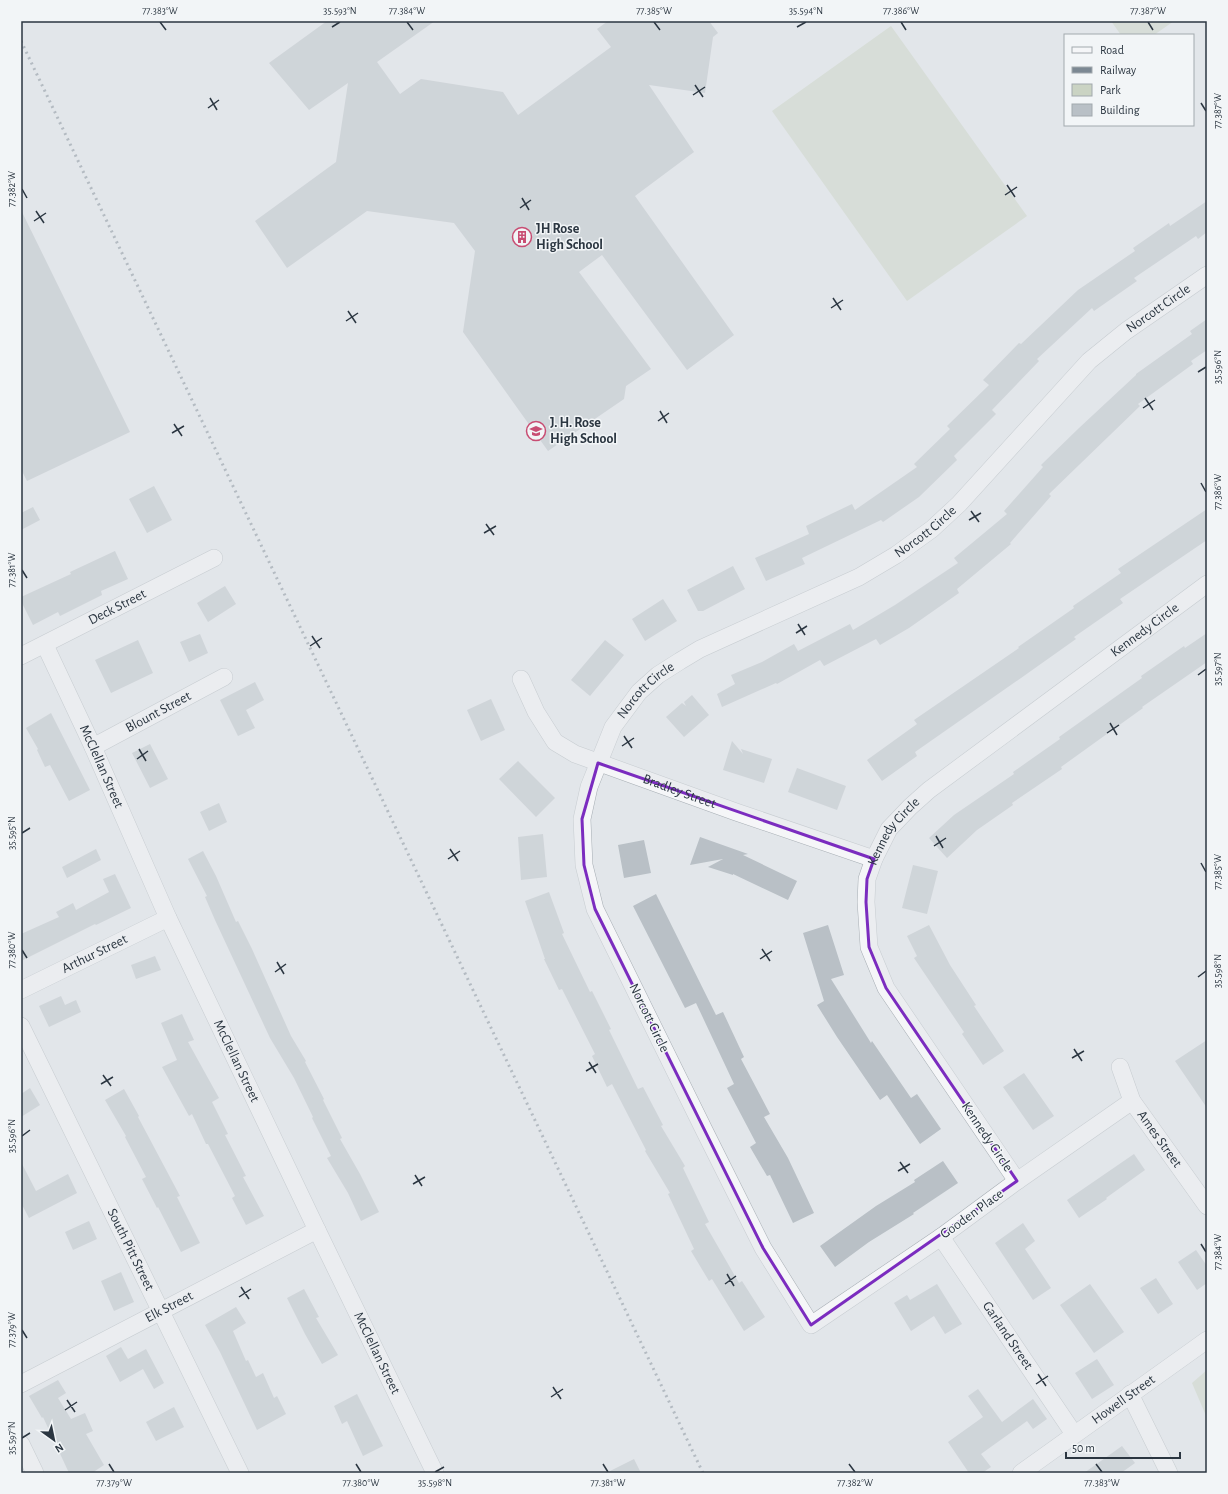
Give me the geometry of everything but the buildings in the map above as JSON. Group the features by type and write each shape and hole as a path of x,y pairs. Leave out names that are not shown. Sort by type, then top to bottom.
{"street":[{"name":"Norcott Circle","path":"811,1325 764,1248 595,909 584,866 582,819 589,787 598,763 613,727 639,692 658,676 700,649 859,577 896,555 926,534 964,499 1089,361 1126,331 1207,275"},
{"name":"Deck Street","path":"21,656 214,558"},
{"name":"Kennedy Circle","path":"1017,1181 886,988 869,947 866,902 867,879 874,859 890,829 910,807 929,790 1207,584"},
{"name":"McClellan Street","path":"45,645 168,918 435,1473"},
{"name":"Blount Street","path":"92,747 224,677"},
{"name":"Bradley Street","path":"521,679 536,712 555,742 575,754 736,812 874,859"},
{"name":"Arthur Street","path":"21,990 168,918"},
{"name":"South Pitt Street","path":"21,1026 240,1473"},
{"name":"Ames Street","path":"1120,1067 1132,1101 1207,1206"},
{"name":"Gooden Place","path":"811,1325 941,1237 1017,1181 1132,1101"},
{"name":"Elk Street","path":"21,1384 317,1230"},
{"name":"Garland Street","path":"941,1237 1074,1434"},
{"name":"Howell Street","path":"1020,1473 1207,1340"},
{"path":"1130,1394 1169,1473"},
{"path":"21,1444 35,1473"}],"highlighted area":[{"path":"598,763 874,859 867,879 866,902 869,947 886,988 1017,1181 811,1325 763,1248 595,909 584,865 582,819"}],"green space":[{"path":"1111,21 1174,21 1155,34 1120,34"},
{"path":"891,26 1027,216 907,301 772,111"},
{"path":"1207,1370 1207,1418 1192,1383"}],"railway":[{"path":"21,41 703,1473"}],"place":[{"name":"JH Rose High School","path":"522,237"},
{"name":"J. H. Rose High School","path":"536,431"}]}
